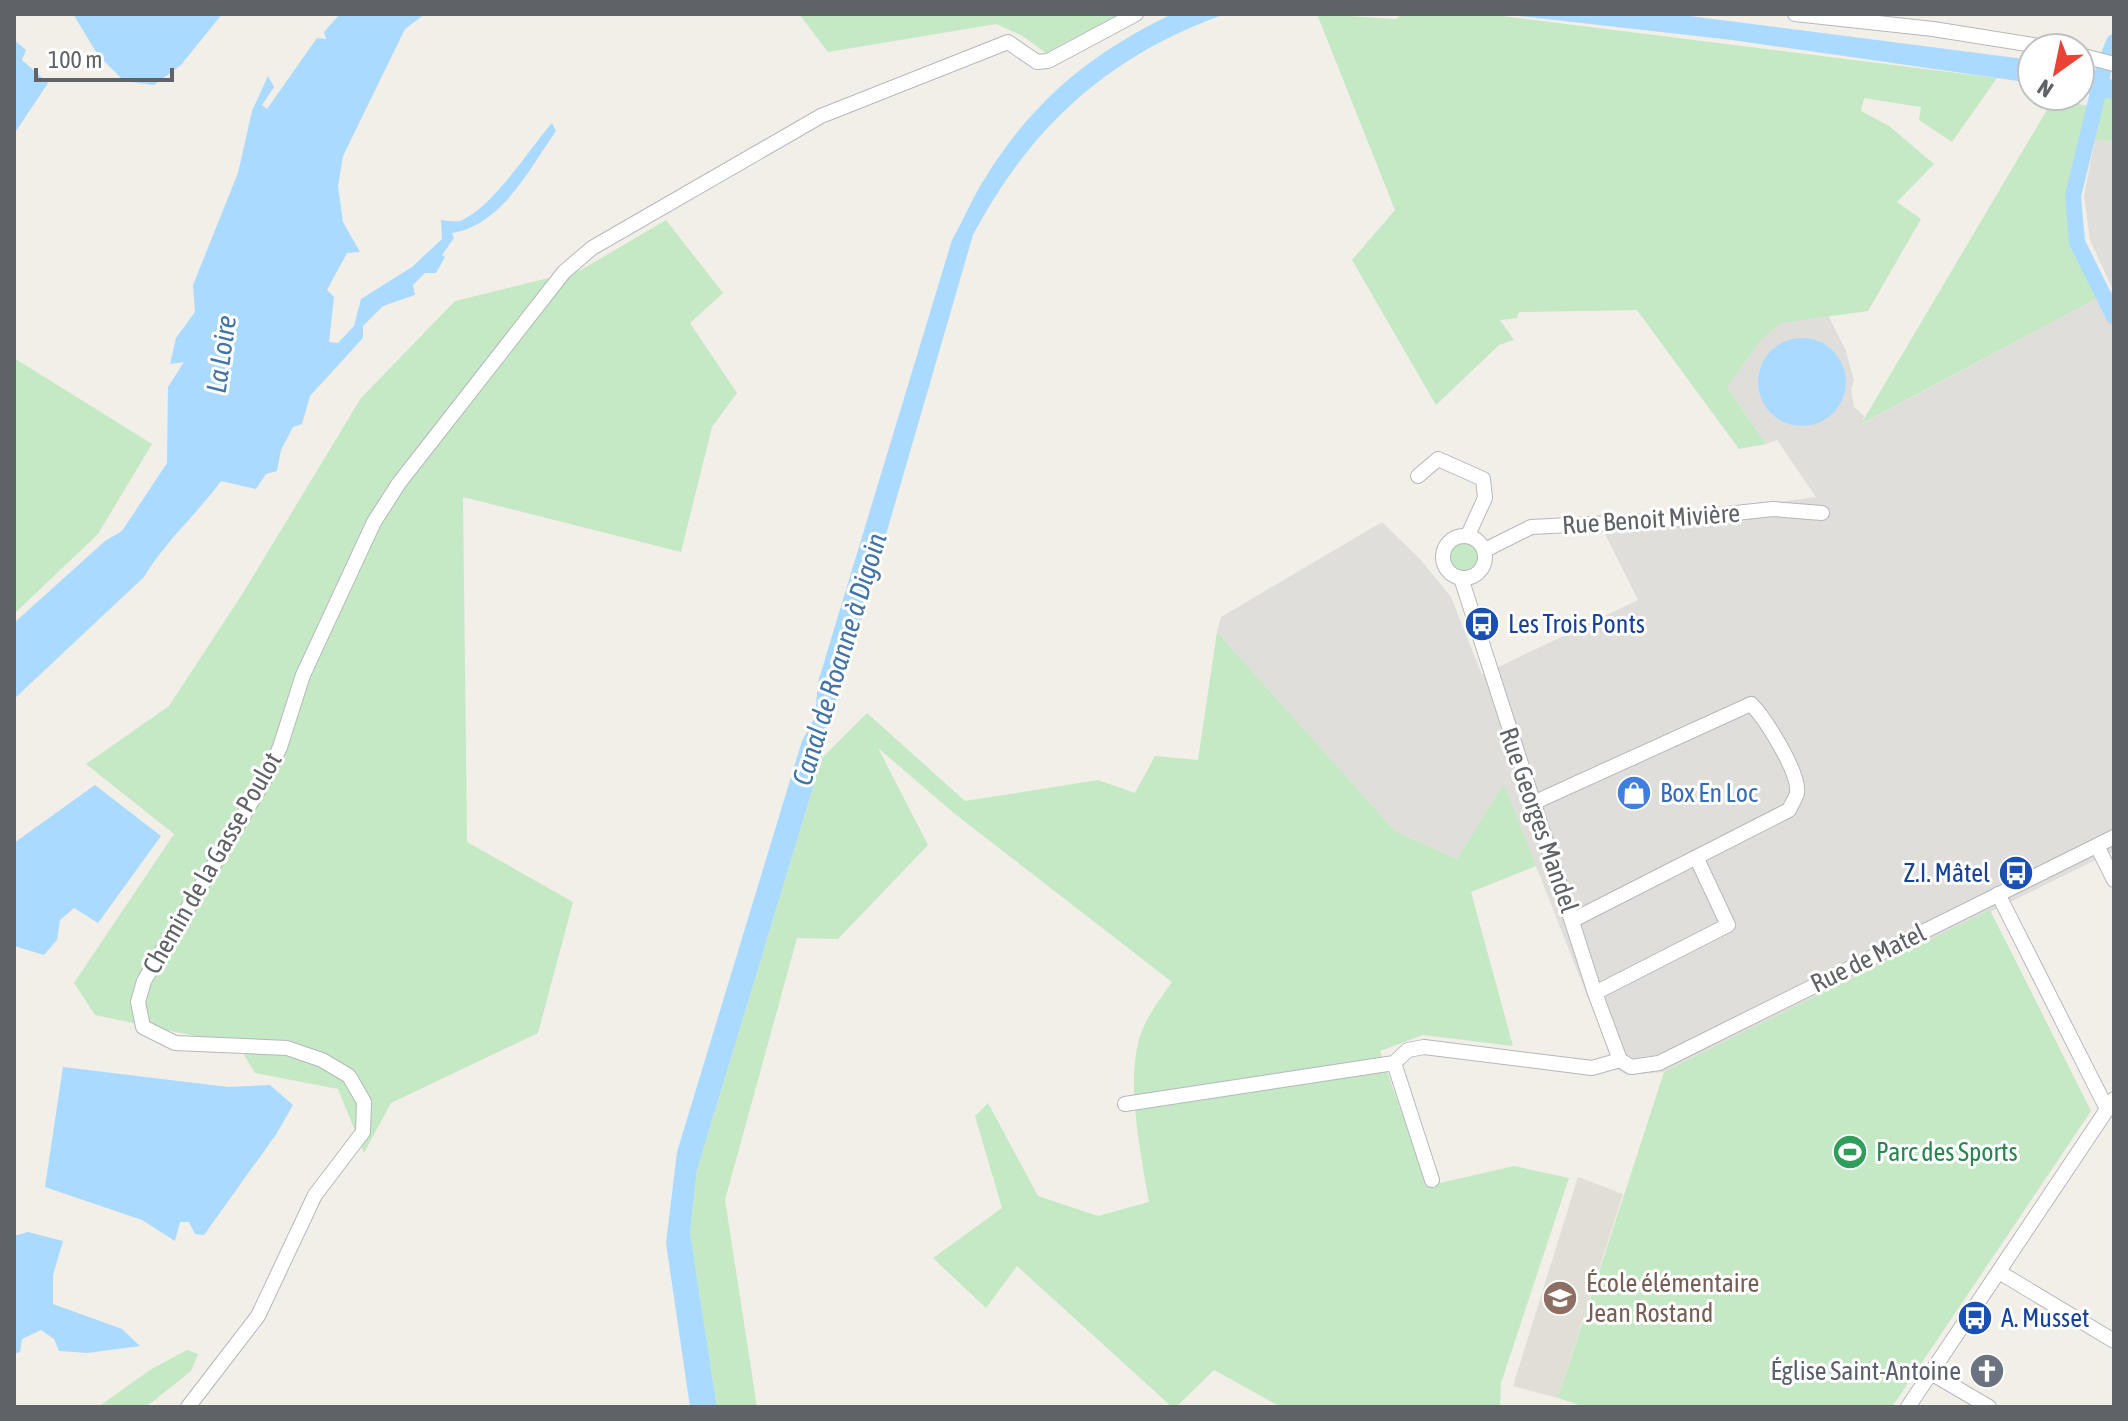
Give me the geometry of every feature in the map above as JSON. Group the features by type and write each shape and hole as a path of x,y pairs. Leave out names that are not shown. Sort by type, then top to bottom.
{"street":[{"name":"Chemin de la Gasse Poulot","path":"188,1407 258,1316 315,1195 363,1132 364,1102 349,1076 322,1060 287,1048 175,1043 143,1027 138,1002 144,981 264,781 280,747 309,660 374,522 399,483 564,272 592,248 821,116 1008,42 1037,62 1048,61 1136,14"},
{"path":"1795,14 1933,29 2016,42"},
{"path":"1418,476 1438,459 1483,479 1485,498 1468,535 1478,540 1485,550 1485,563 1478,573 1461,578"},
{"name":"Rue Benoit Mivière","path":"1485,550 1531,527 1670,520 1773,509 1822,513"},
{"name":"Rue Georges Mandel","path":"1468,535 1447,543 1443,557 1448,571 1461,578 1595,993 1620,1060"},
{"path":"1533,803 1751,704 1764,717 1795,778 1797,793 1789,810 1573,920"},
{"name":"Rue de Matel","path":"1125,1104 1394,1063 1408,1050 1424,1047 1592,1068 1620,1060 1631,1067 1659,1063 2114,837"},
{"path":"2097,846 2114,880"},
{"path":"1595,993 1728,925 1697,859"},
{"path":"1908,1407 2111,1104 1998,894"},
{"path":"1394,1063 1432,1180"},
{"path":"1999,1272 2114,1341"},
{"path":"1931,1373 1989,1407"}],"shaded area":[{"path":"2114,138 2114,851 1664,1072 1627,1075 1616,1069 1504,785 1457,859 1395,831 1217,632 1221,617 1382,522 1420,559 1451,597 1482,675 1638,600 1597,518 1689,514 1816,497 1777,440 1766,444 1727,387 1762,339 1782,323 1828,315 1846,351 1854,381 1851,389 1854,407 1864,416 1862,424 2113,290 2090,240 2084,196 2095,139 2112,142"},
{"path":"1578,1177 1623,1194 1558,1398 1513,1386"}],"green space":[{"path":"799,14 1120,14 1046,53 1021,35 996,24 828,52"},
{"path":"1317,14 1396,19 1402,14 1487,14 1997,78 1952,142 1919,120 1921,107 1864,98 1861,111 1889,126 1934,164 1897,202 1921,219 1868,311 1782,323 1762,339 1727,387 1766,444 1739,449 1637,310 1519,312 1517,318 1500,320 1514,340 1499,345 1436,405 1352,260 1395,210"},
{"path":"2103,95 2114,100 2113,142 2095,139"},
{"path":"2046,112 2086,112 2067,196 2069,241 2098,298 1861,424"},
{"path":"666,220 723,293 690,323 737,393 712,427 681,552 463,497 467,842 573,902 538,1033 391,1103 364,1153 338,1089 255,1073 238,1045 95,1015 74,983 174,834 86,764 169,706 243,593 361,398 455,301 581,270"},
{"path":"14,358 152,444 98,534 14,614"},
{"path":"1464,541 1475,546 1480,557 1475,568 1464,573 1453,568 1448,557 1453,546"},
{"path":"1217,632 1395,831 1457,859 1504,784 1536,866 1471,892 1513,1046 1423,1035 1380,1051 1427,1186 1514,1166 1569,1178 1501,1383 1500,1407 1281,1407 1214,1370 1176,1407 1172,1407 1017,1266 986,1308 933,1258 1002,1208 975,1116 988,1103 1038,1196 1098,1216 1149,1202 1135,1112 1135,1064 1145,1024 1172,982 955,814 878,748 928,845 838,939 797,938 725,1200 757,1407 717,1407 690,1233 697,1170 822,758 867,713 965,801 1098,780 1135,793 1155,756 1198,760"},
{"name":"Parc des Sports","path":"1990,910 2091,1111 1892,1407 1585,1407 1558,1398 1664,1072"},
{"path":"187,1350 198,1354 191,1371 146,1407 98,1407 150,1370"}],"water":[{"path":"73,14 222,14 181,65 154,85 124,81 98,55"},
{"name":"La Loire","path":"340,14 425,14 405,29 343,156 338,186 343,222 360,252 347,253 327,290 334,297 329,342 338,343 354,326 361,299 412,267 442,239 441,220 460,221 485,204 552,123 556,131 500,207 470,228 452,233 454,238 442,255 445,257 436,273 425,273 413,285 415,295 383,306 363,326 363,338 310,396 302,424 293,427 281,450 277,471 266,474 256,489 221,481 144,577 14,699 14,623 105,541 122,531 167,463 168,387 184,362 170,364 176,338 195,312 193,285 238,173 252,111 268,76 274,87 262,105 267,109 317,38 326,39 324,32"},
{"name":"Canal de Roanne à Digoin","path":"1172,14 1225,14 1145,51 1109,73 1077,99 1047,128 1020,161 973,235 840,693 827,721 822,758 697,1170 690,1233 717,1407 690,1407 666,1243 677,1152 802,741 815,717 818,682 952,240 977,191 1005,148 1045,101 1090,62"},
{"path":"1502,14 1674,14 2016,58 2016,81 1732,40"},
{"path":"14,40 26,50 22,60 48,83 14,134"},
{"path":"2096,76 2114,80 2114,100 2096,95"},
{"path":"1802,338 1819,342 1833,351 1842,365 1846,382 1842,399 1833,413 1819,422 1802,426 1785,422 1771,413 1762,399 1758,382 1762,365 1771,351 1785,342"},
{"path":"95,785 161,836 98,923 74,908 60,920 57,940 44,955 14,946 14,843"},
{"path":"63,1067 228,1087 270,1085 293,1105 277,1133 204,1235 195,1234 189,1222 180,1222 175,1241 142,1220 45,1187"},
{"path":"28,1232 63,1241 53,1275 53,1304 122,1329 140,1346 87,1353 59,1351 54,1339 41,1330 22,1339 20,1352 14,1354 14,1236"}],"waterway":[{"path":"2114,42 2104,68 2073,196 2077,242 2114,317"}],"place":[{"name":"Les Trois Ponts","path":"1482,624"},
{"name":"Box En Loc","path":"1634,793"},
{"name":"Z.I. Mâtel","path":"2016,873"},
{"name":"Parc des Sports","path":"1850,1152"},
{"name":"École élémentaire Jean Rostand","path":"1560,1298"},
{"name":"A. Musset","path":"1975,1318"},
{"name":"Église Saint-Antoine","path":"1987,1371"}]}
